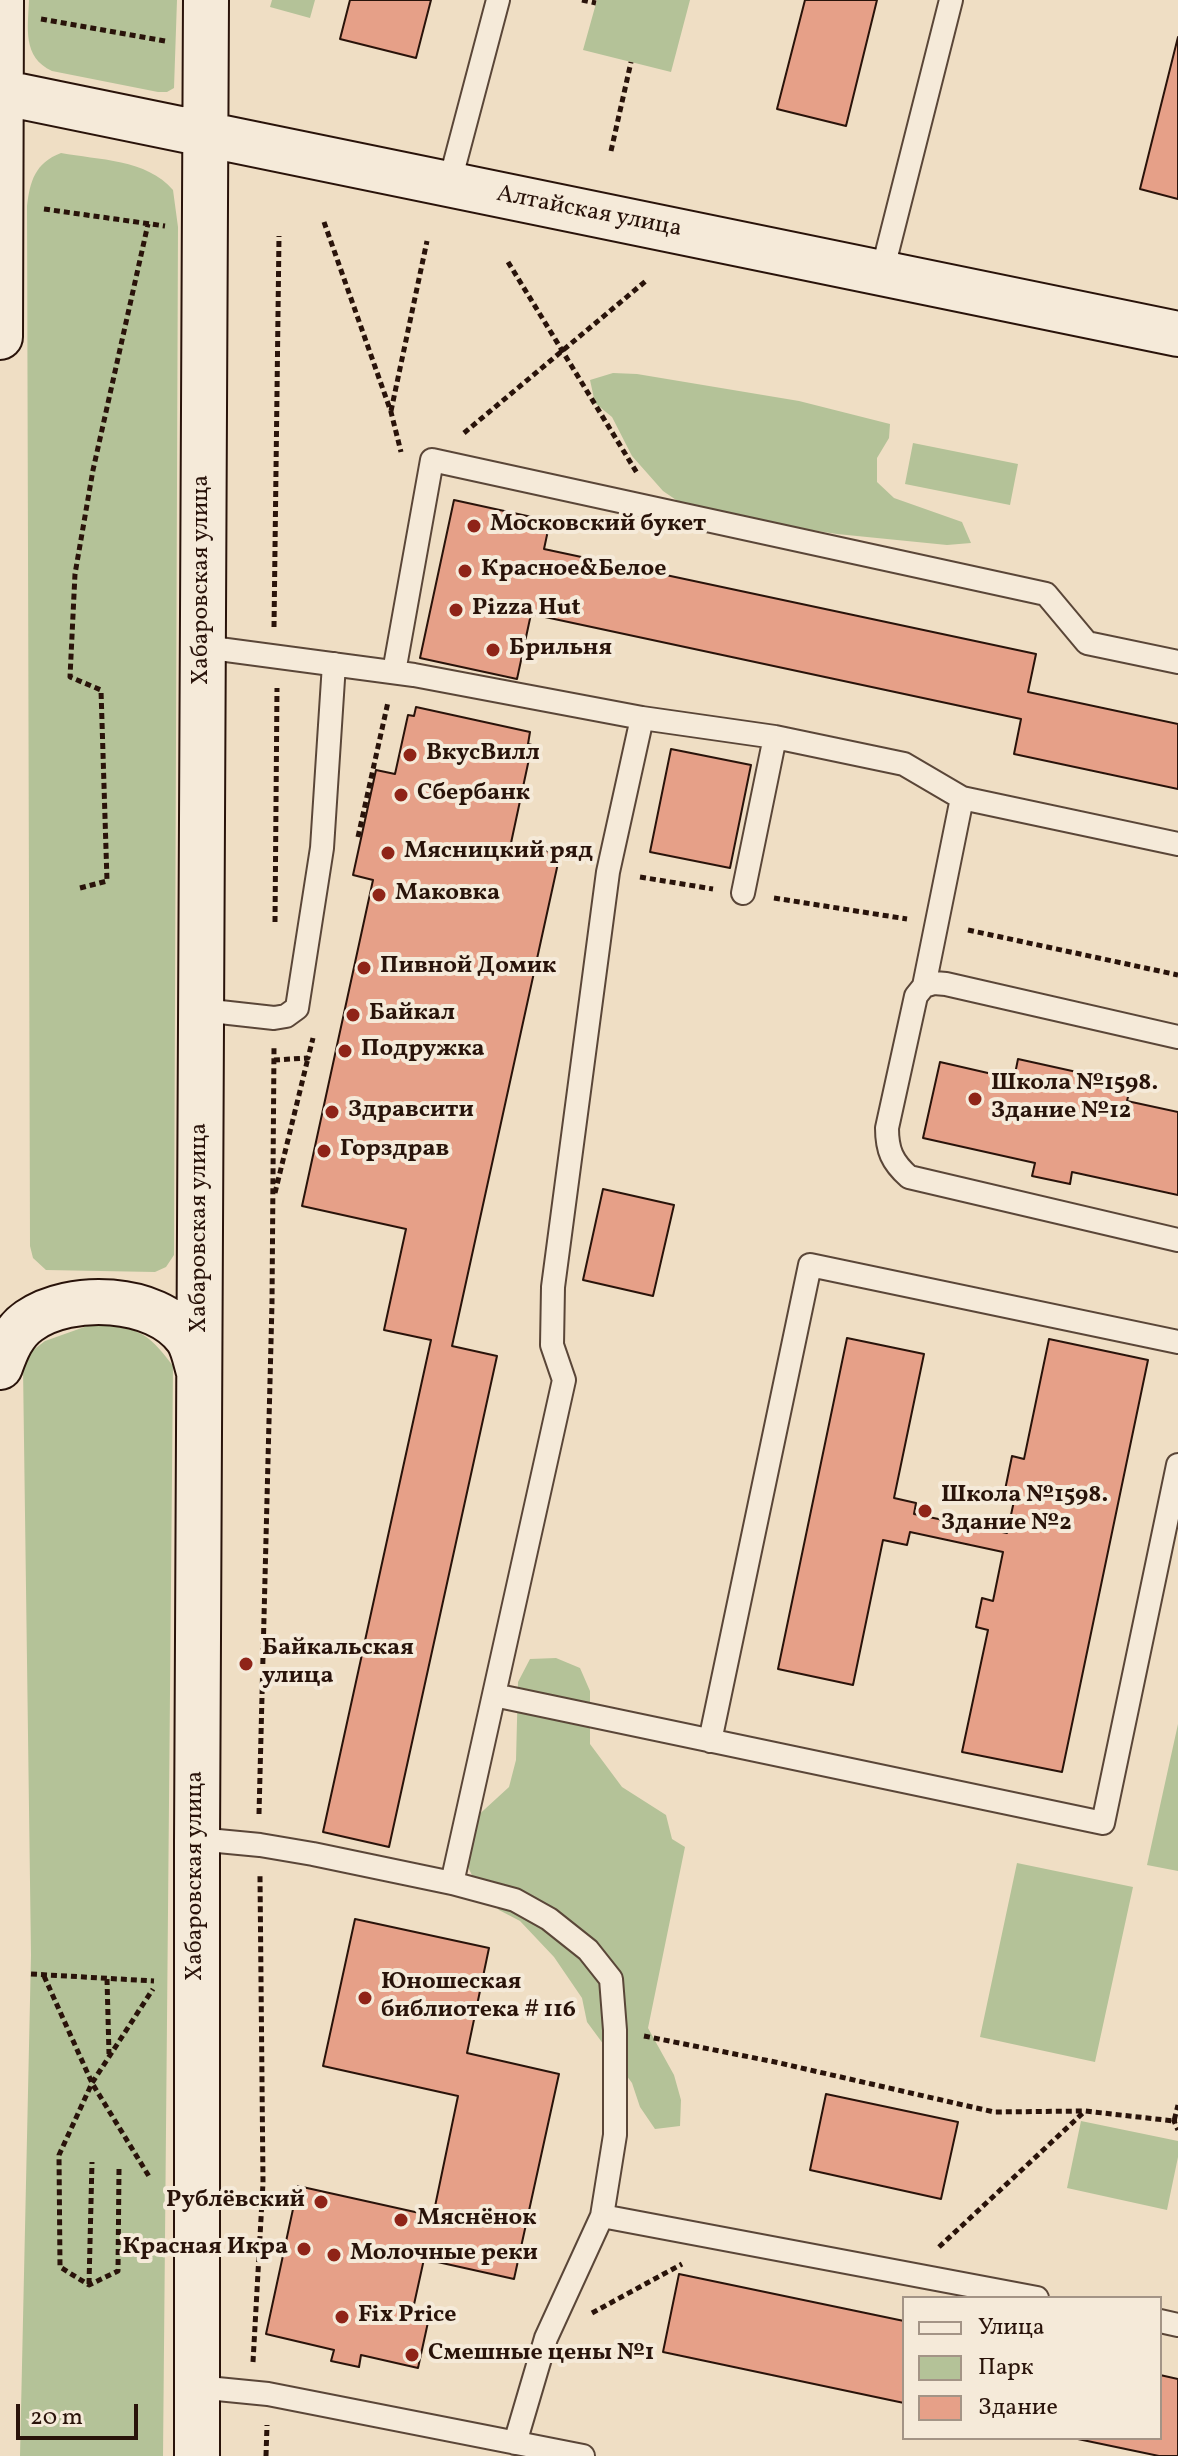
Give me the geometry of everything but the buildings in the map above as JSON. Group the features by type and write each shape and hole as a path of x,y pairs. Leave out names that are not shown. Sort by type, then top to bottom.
{"main road":[{"name":"Хабаровская улица","path":"197,2456 206,0"},
{"path":"0,337 0,92 14,8"},
{"name":"Алтайская улица","path":"0,92 206,137 1178,334"},
{"path":"0,1367 8,1344 28,1322 55,1308 87,1303 127,1303 162,1315 188,1338 200,1375"}],"lane":[{"path":"449,185 498,0"},
{"path":"882,272 951,0"},
{"path":"394,672 432,460 1046,594 1087,643 1178,662"},
{"path":"204,647 394,672 642,718 775,737 904,764 962,798 1178,844"},
{"path":"202,1010 274,1018 286,1016 297,1008 322,848 334,664"},
{"path":"452,1883 564,1380 552,1345 553,1287 608,872 642,718"},
{"path":"743,893 775,737"},
{"path":"962,798 924,986 916,996 887,1128 887,1149 897,1167 909,1177 1178,1240"},
{"path":"924,986 946,984 1178,1037"},
{"path":"710,1741 810,1265 1178,1342"},
{"path":"494,1695 1103,1823 1178,1465"},
{"path":"197,1839 260,1845 452,1883 515,1900 549,1919 588,1950 611,1979 615,2030 615,2135 602,2216 546,2338 531,2380 515,2443"},
{"path":"602,2216 1026,2296"},
{"path":"197,2387 268,2394 583,2456"}],"path":[{"path":"582,0 596,3"},
{"path":"14,8 176,43"},
{"path":"611,151 631,62"},
{"path":"42,208 178,227"},
{"path":"324,222 391,412 401,453 432,460 647,280"},
{"path":"80,888 107,881 101,690 70,677 75,574 93,470 148,224"},
{"path":"275,922 277,683 273,656 279,236"},
{"path":"391,412 427,241"},
{"path":"508,262 659,509"},
{"path":"608,872 936,923 1178,975"},
{"path":"266,2456 268,2394 253,2363 263,2183 258,1803 273,1203 274,1018"},
{"path":"273,1203 308,1058"},
{"path":"31,1974 158,1981 92,2083 59,2155 60,2267 89,2285"},
{"path":"44,1976 92,2083 150,2178"},
{"path":"107,1979 109,2056"},
{"path":"615,2030 775,2062 994,2112 1085,2111 1176,2121"},
{"path":"1178,2107 1178,2130"},
{"path":"910,2274 1085,2111"},
{"path":"89,2285 92,2162"},
{"path":"89,2285 118,2271 119,2169"},
{"path":"546,2338 727,2240"}],"green space":[{"path":"29,0 177,0 174,88 158,92 52,71 42,65 31,50 29,41"},
{"path":"272,0 315,0 310,18 270,7"},
{"path":"597,0 690,0 671,72 583,50"},
{"path":"61,153 121,162 150,172 173,190 178,227 174,1255 166,1267 155,1272 46,1270 33,1258 30,1246 27,206 35,174 45,162"},
{"path":"613,373 637,374 799,401 890,424 889,438 877,458 877,482 894,498 962,522 971,543 947,545 837,534 748,520 682,504 663,491 632,456 612,417 595,403 590,380"},
{"path":"913,443 1018,464 1010,505 905,484"},
{"path":"90,1325 138,1332 155,1344 173,1366 163,2456 20,2456 31,1955 23,1367 24,1357 45,1341"},
{"path":"556,1658 580,1668 590,1691 590,1744 622,1787 666,1815 672,1839 685,1847 648,2028 674,2075 681,2100 680,2126 655,2129 640,2107 632,2083 587,2022 582,1998 554,1957 520,1921 499,1910 480,1892 469,1869 464,1844 473,1820 509,1787 516,1760 518,1682 530,1659"},
{"path":"1178,1724 1178,1871 1147,1865"},
{"path":"1017,1863 1133,1887 1095,2062 980,2037"},
{"path":"1081,2121 1178,2141 1178,2157 1167,2210 1067,2188"}],"place":[{"name":"Московский букет","path":"474,526"},
{"name":"Красное&Белое","path":"465,571"},
{"name":"Pizza Hut","path":"456,610"},
{"name":"Брильня","path":"493,650"},
{"name":"ВкусВилл","path":"410,755"},
{"name":"Сбербанк","path":"401,795"},
{"name":"Мясницкий ряд","path":"388,853"},
{"name":"Маковка","path":"379,895"},
{"name":"Пивной Домик","path":"364,968"},
{"name":"Байкал","path":"353,1015"},
{"name":"Подружка","path":"345,1051"},
{"name":"Школа №1598. Здание №12","path":"975,1099"},
{"name":"Здравсити","path":"332,1112"},
{"name":"Горздрав","path":"324,1151"},
{"name":"Школа №1598. Здание №2","path":"925,1511"},
{"name":"Байкальская улица","path":"246,1664"},
{"name":"Юношеская библиотека # 116","path":"365,1998"},
{"name":"Рублёвский","path":"321,2202"},
{"name":"Мяснёнок","path":"401,2220"},
{"name":"Красная Икра","path":"304,2249"},
{"name":"Молочные реки","path":"334,2255"},
{"name":"Fix Price","path":"342,2317"},
{"name":"Смешные цены №1","path":"412,2355"}]}
